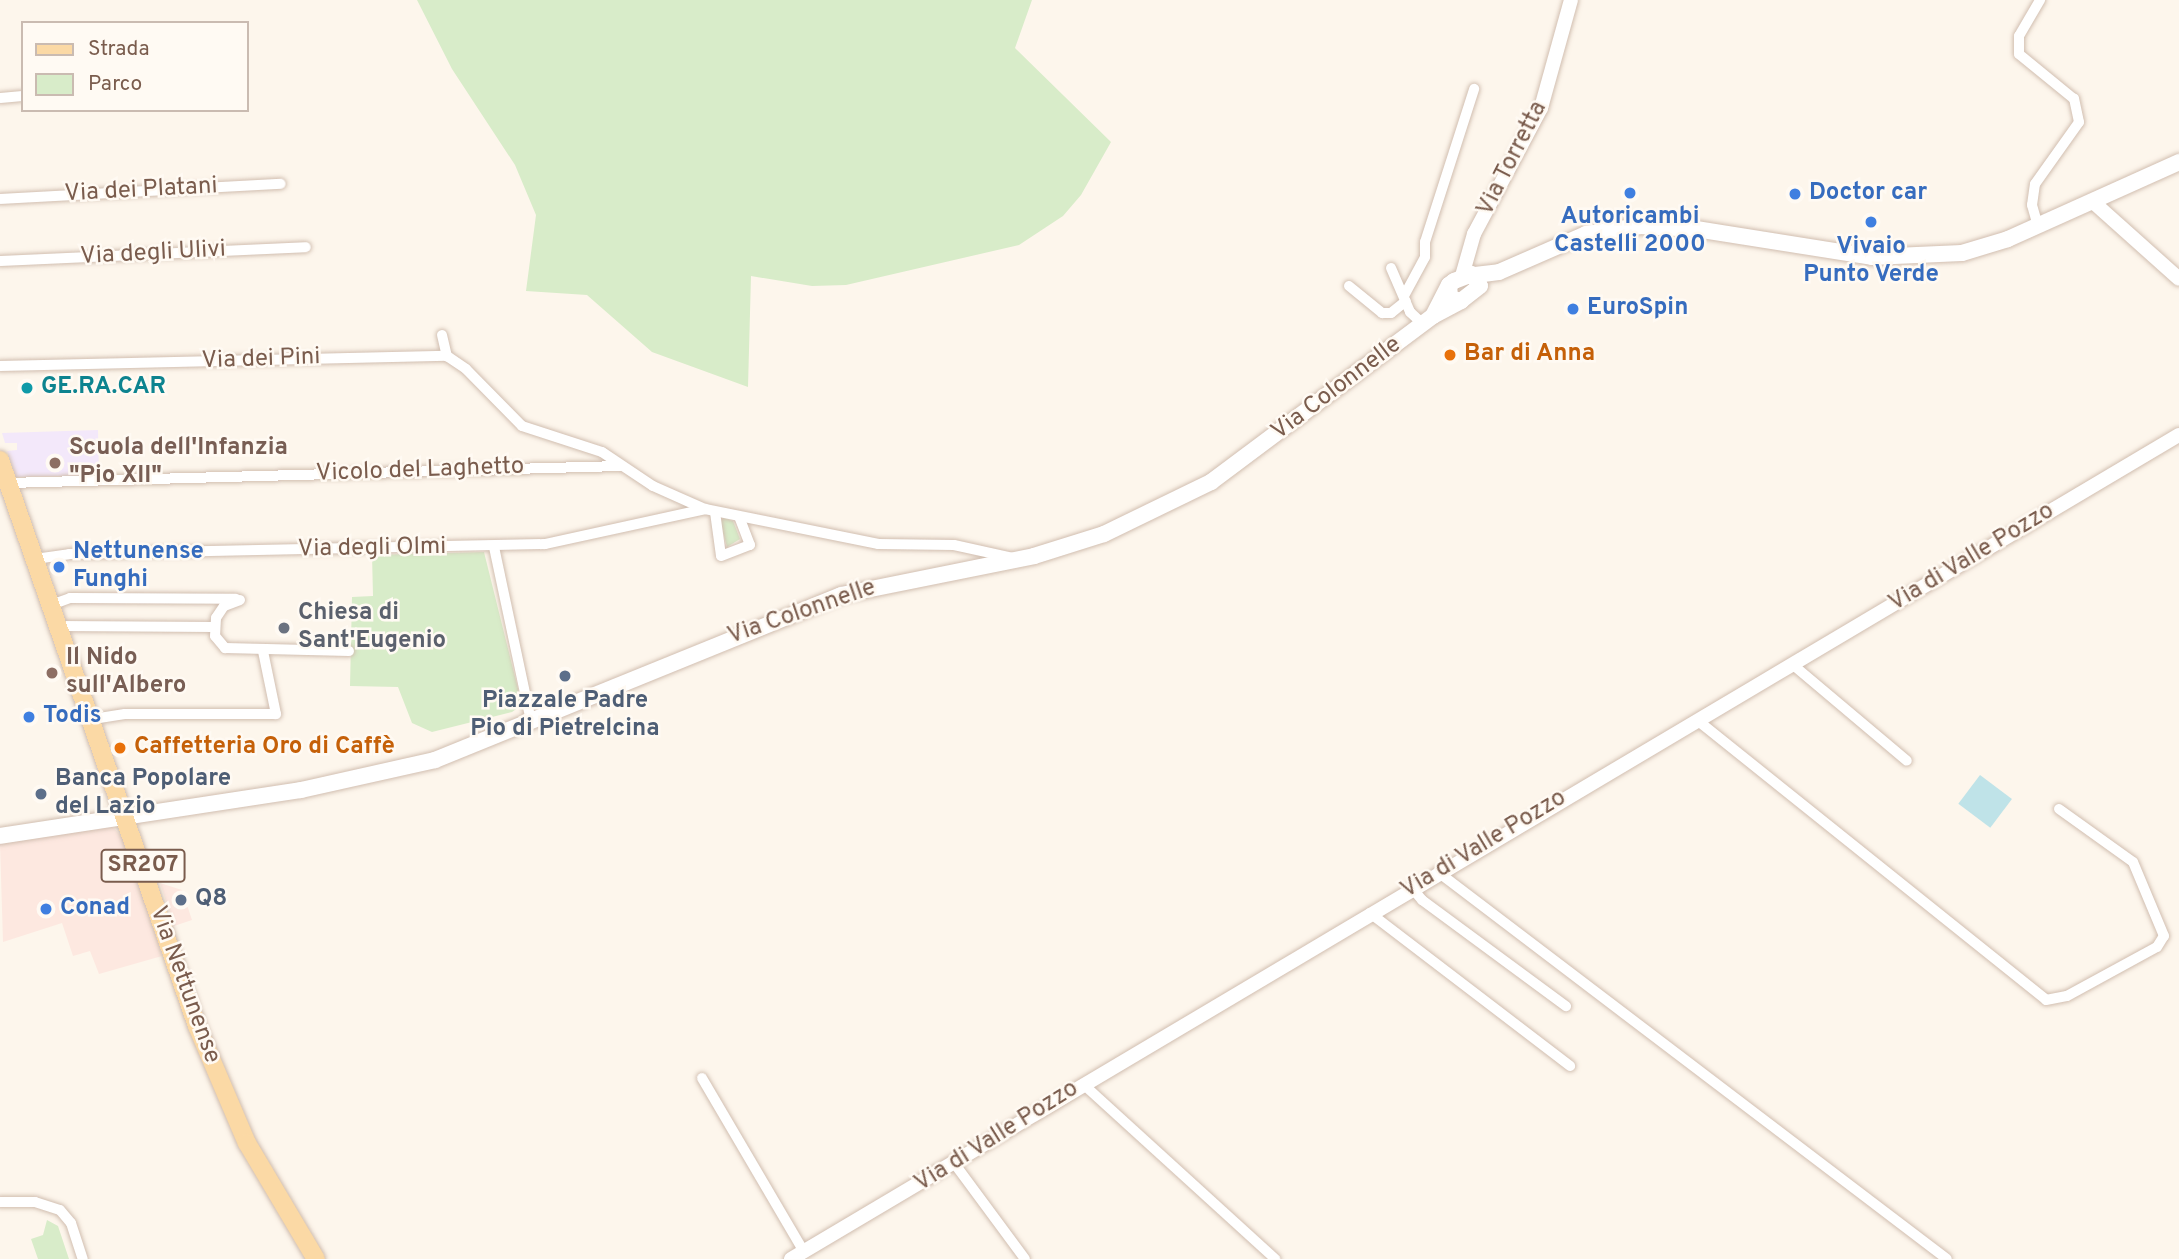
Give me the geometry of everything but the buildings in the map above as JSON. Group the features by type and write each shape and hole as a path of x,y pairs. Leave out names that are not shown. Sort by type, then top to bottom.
{"main road":[{"name":"Via Colonnelle","path":"0,836 127,819 399,769 531,720 841,595 1019,559 1123,526 1198,490 1428,320 1471,280 1577,237 1630,227 1696,229 1829,252 1901,258 1962,253 2038,226 2179,162"},
{"name":"Via Colonnelle","path":"1428,320 1461,301 1471,280"},
{"path":"1461,301 1450,298 1471,280"},
{"name":"Via Nettunense","path":"0,460 93,719 213,1068 247,1143 316,1259"}],"street":[{"name":"Via Torretta","path":"1471,280 1474,234 1541,108 1571,0"},
{"path":"2038,226 2032,205 2035,184 2079,122 2072,98 2027,65 2018,50 2020,36 2040,0"},
{"path":"1349,286 1382,313 1391,313 1405,298 1425,257 1425,242 1474,89"},
{"path":"0,97 21,96"},
{"name":"Via dei Platani","path":"0,199 281,184"},
{"path":"2093,202 2179,279"},
{"name":"Via degli Ulivi","path":"0,261 306,247"},
{"path":"1391,268 1405,298 1428,320"},
{"path":"442,335 446,357"},
{"name":"Vicolo del Laghetto","path":"446,357 522,426 597,450 653,486 710,510 878,544 961,545 1019,559"},
{"name":"Via dei Pini","path":"0,366 446,357"},
{"name":"Via di Valle Pozzo","path":"797,1255 1412,887 2179,435"},
{"name":"Vicolo del Laghetto","path":"8,483 623,466"},
{"path":"710,510 721,556 750,545 739,517"},
{"name":"Via degli Olmi","path":"35,559 69,554 545,544 710,510"},
{"path":"494,547 531,720"},
{"path":"51,605 70,598 240,600 220,610 214,627 217,640 225,649 349,651"},
{"path":"59,626 214,627"},
{"path":"93,719 125,714 276,714 263,651"},
{"path":"1792,664 1907,761"},
{"path":"1697,720 2046,1000 2067,996 2164,939 2133,862 2059,809"},
{"path":"1438,872 1947,1259"},
{"path":"1412,887 1423,900 1566,1006"},
{"path":"1370,913 1570,1066"},
{"path":"702,1078 797,1255"},
{"path":"1083,1083 1275,1259"},
{"path":"954,1163 1025,1259"},
{"path":"0,1202 35,1202 60,1210 71,1223 83,1259"}],"shaded area":[{"name":"Scuola dell'Infanzia \"Pio XII\"","path":"98,430 99,475 16,477 7,451 17,450 17,443 5,443 2,433"},
{"path":"112,826 127,843 162,956 99,974 90,951 73,956 62,923 3,942 0,844"},
{"path":"160,883 182,890 192,920 174,926"}],"green space":[{"path":"417,0 1032,0 1015,48 1111,142 1081,195 1063,216 1019,245 846,285 812,286 751,276 748,387 652,352 587,295 526,291 536,215 515,165 452,69"},
{"path":"724,518 733,521 740,539 727,547 720,521"},
{"path":"484,552 522,705 512,712 432,732 412,723 398,687 350,686 352,597 373,596 372,555"},
{"path":"47,1220 58,1226 69,1259 38,1259 31,1239 43,1235"}],"water":[{"path":"1980,775 2012,799 1990,828 1958,804"}],"place":[{"name":"Autoricambi Castelli 2000","path":"1630,193"},
{"name":"Doctor car","path":"1795,194"},
{"name":"Vivaio Punto Verde","path":"1871,222"},
{"name":"EuroSpin","path":"1573,309"},
{"name":"Bar di Anna","path":"1450,355"},
{"name":"GE.RA.CAR","path":"27,388"},
{"name":"Scuola dell'Infanzia \"Pio XII\"","path":"55,463"},
{"name":"Nettunense Funghi","path":"59,567"},
{"name":"Chiesa di Sant'Eugenio","path":"284,628"},
{"name":"Il Nido sull'Albero","path":"52,673"},
{"name":"Piazzale Padre Pio di Pietrelcina","path":"565,676"},
{"name":"Todis","path":"29,717"},
{"name":"Caffetteria Oro di Caffè","path":"120,748"},
{"name":"Banca Popolare del Lazio","path":"41,794"},
{"name":"Q8","path":"181,900"},
{"name":"Conad","path":"46,909"}]}
